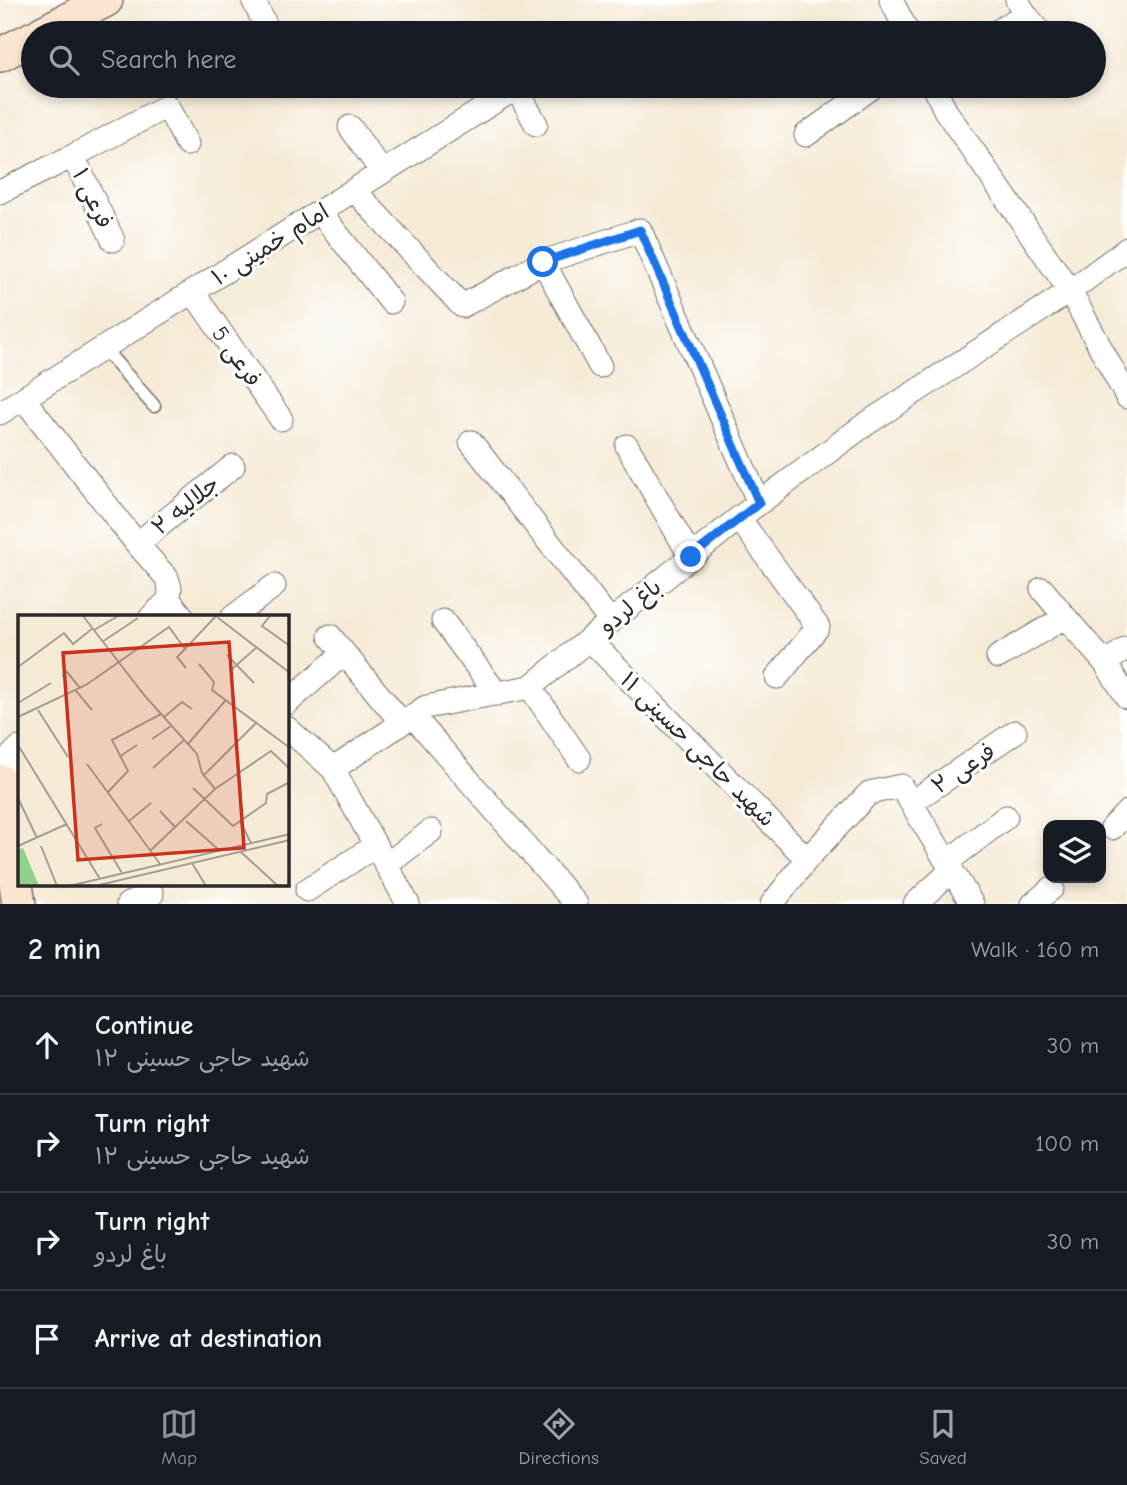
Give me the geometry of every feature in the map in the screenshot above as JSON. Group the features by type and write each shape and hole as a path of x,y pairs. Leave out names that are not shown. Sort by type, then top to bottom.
{"street":[{"path":"65,21 106,0"},
{"path":"253,0 264,21"},
{"path":"891,0 902,21"},
{"path":"1007,21 1021,7 1032,21"},
{"path":"0,55 21,44"},
{"name":"امام خمینی ۱۰","path":"0,413 499,98"},
{"path":"522,98 536,124"},
{"path":"806,135 857,98"},
{"path":"940,98 945,110 1070,291 1127,397"},
{"path":"0,192 167,106 187,144"},
{"path":"350,127 382,172"},
{"name":"فرعی ۱","path":"73,156 113,240"},
{"path":"354,190 462,306 543,262 640,230 759,503"},
{"path":"320,212 391,302"},
{"name":"باغ لردو","path":"333,769 426,707 530,687 739,518 863,426 1070,291 1127,249"},
{"path":"543,262 600,366"},
{"name":"فرعی 5","path":"193,292 281,419"},
{"path":"24,399 137,544 167,578 176,608 157,615"},
{"path":"471,442 611,622"},
{"path":"627,446 691,557"},
{"name":"جلالیه ۲","path":"137,544 233,466"},
{"path":"739,518 818,627 777,677"},
{"path":"236,615 274,586"},
{"path":"1042,589 1105,663 1127,697"},
{"path":"998,657 1065,617"},
{"path":"443,621 497,694"},
{"name":"شهید حاجی حسینی ۱۱","path":"589,639 807,859"},
{"path":"289,702 337,645 576,904"},
{"path":"1105,663 1127,648"},
{"path":"530,687 579,760"},
{"path":"289,730 333,769 408,904"},
{"name":"فرعی ۲","path":"911,803 1015,732"},
{"path":"0,767 18,749"},
{"path":"0,781 18,884"},
{"path":"772,904 807,859 869,793 901,786 971,903"},
{"path":"915,904 949,866 1006,817"},
{"path":"307,890 431,831"},
{"path":"1033,904 1052,888"},
{"path":"128,904 152,894"}],"lane":[{"path":"104,349 154,406"}],"route":[{"path":"543,262 640,230 759,503 691,557"}]}
